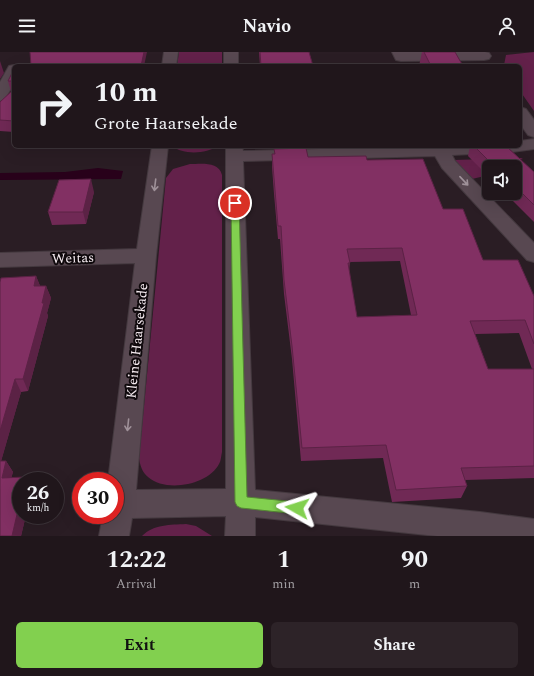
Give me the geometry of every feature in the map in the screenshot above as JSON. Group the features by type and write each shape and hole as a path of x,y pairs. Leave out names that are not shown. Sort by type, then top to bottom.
{"street":[{"path":"169,64 171,52"},
{"path":"231,52 231,64"},
{"path":"399,52 401,57 486,58"},
{"path":"0,96 12,72"},
{"path":"522,115 534,132"},
{"path":"522,146 534,144"},
{"name":"Kleine Haarsekade","path":"123,472 146,256 160,148"},
{"path":"240,536 241,502 234,151 441,151 512,148"},
{"path":"441,151 448,164 534,255"},
{"name":"Weitas","path":"0,260 146,256"},
{"path":"124,504 241,502 480,526 534,534"},
{"name":"Kleine Haarsekade","path":"114,536 116,524"}],"shaded area":[{"path":"179,52 222,52 222,64 177,64"},
{"path":"534,52 534,111 522,94 522,64 504,64 506,55"},
{"path":"175,148 215,148 201,152 188,152"},
{"path":"523,159 482,160 482,177 472,179 454,160"},
{"path":"190,164 213,165 217,167 222,175 222,452 219,464 214,471 206,477 196,482 186,484 165,485 156,482 144,473 139,458 166,178 173,169"},
{"path":"98,168 123,171 121,179 0,180 0,173 65,172"},
{"path":"186,524 196,526 212,536 142,536 157,527"}],"building":[{"path":"30,52 144,52 141,64 31,64"},
{"path":"260,52 309,52 312,64 261,64"},
{"path":"424,52 455,52 462,64 430,64"},
{"path":"12,73 12,81 8,81"},
{"path":"12,91 12,121 0,120 0,102"},
{"path":"306,148 308,157 366,156 367,160 423,159 443,209 463,209 483,260 518,260 534,296 534,344 525,320 470,321 488,369 534,369 534,466 461,468 467,486 396,490 386,445 302,448 284,280 281,226 278,226 272,154 275,154 274,149","holes":["402,248 417,315 357,317 347,249"]},
{"path":"476,148 508,148 521,160 488,160"},
{"path":"522,161 534,172 534,205 522,193"},
{"path":"91,179 83,212 48,212 59,180"},
{"path":"36,276 34,286 46,286 42,303 44,303 23,379 15,379 0,431 0,282 1,278"},
{"path":"0,461 6,461 2,478 12,478 12,524 15,524 12,536 0,536"}],"route":[{"path":"235,203 241,502 297,508"}]}
